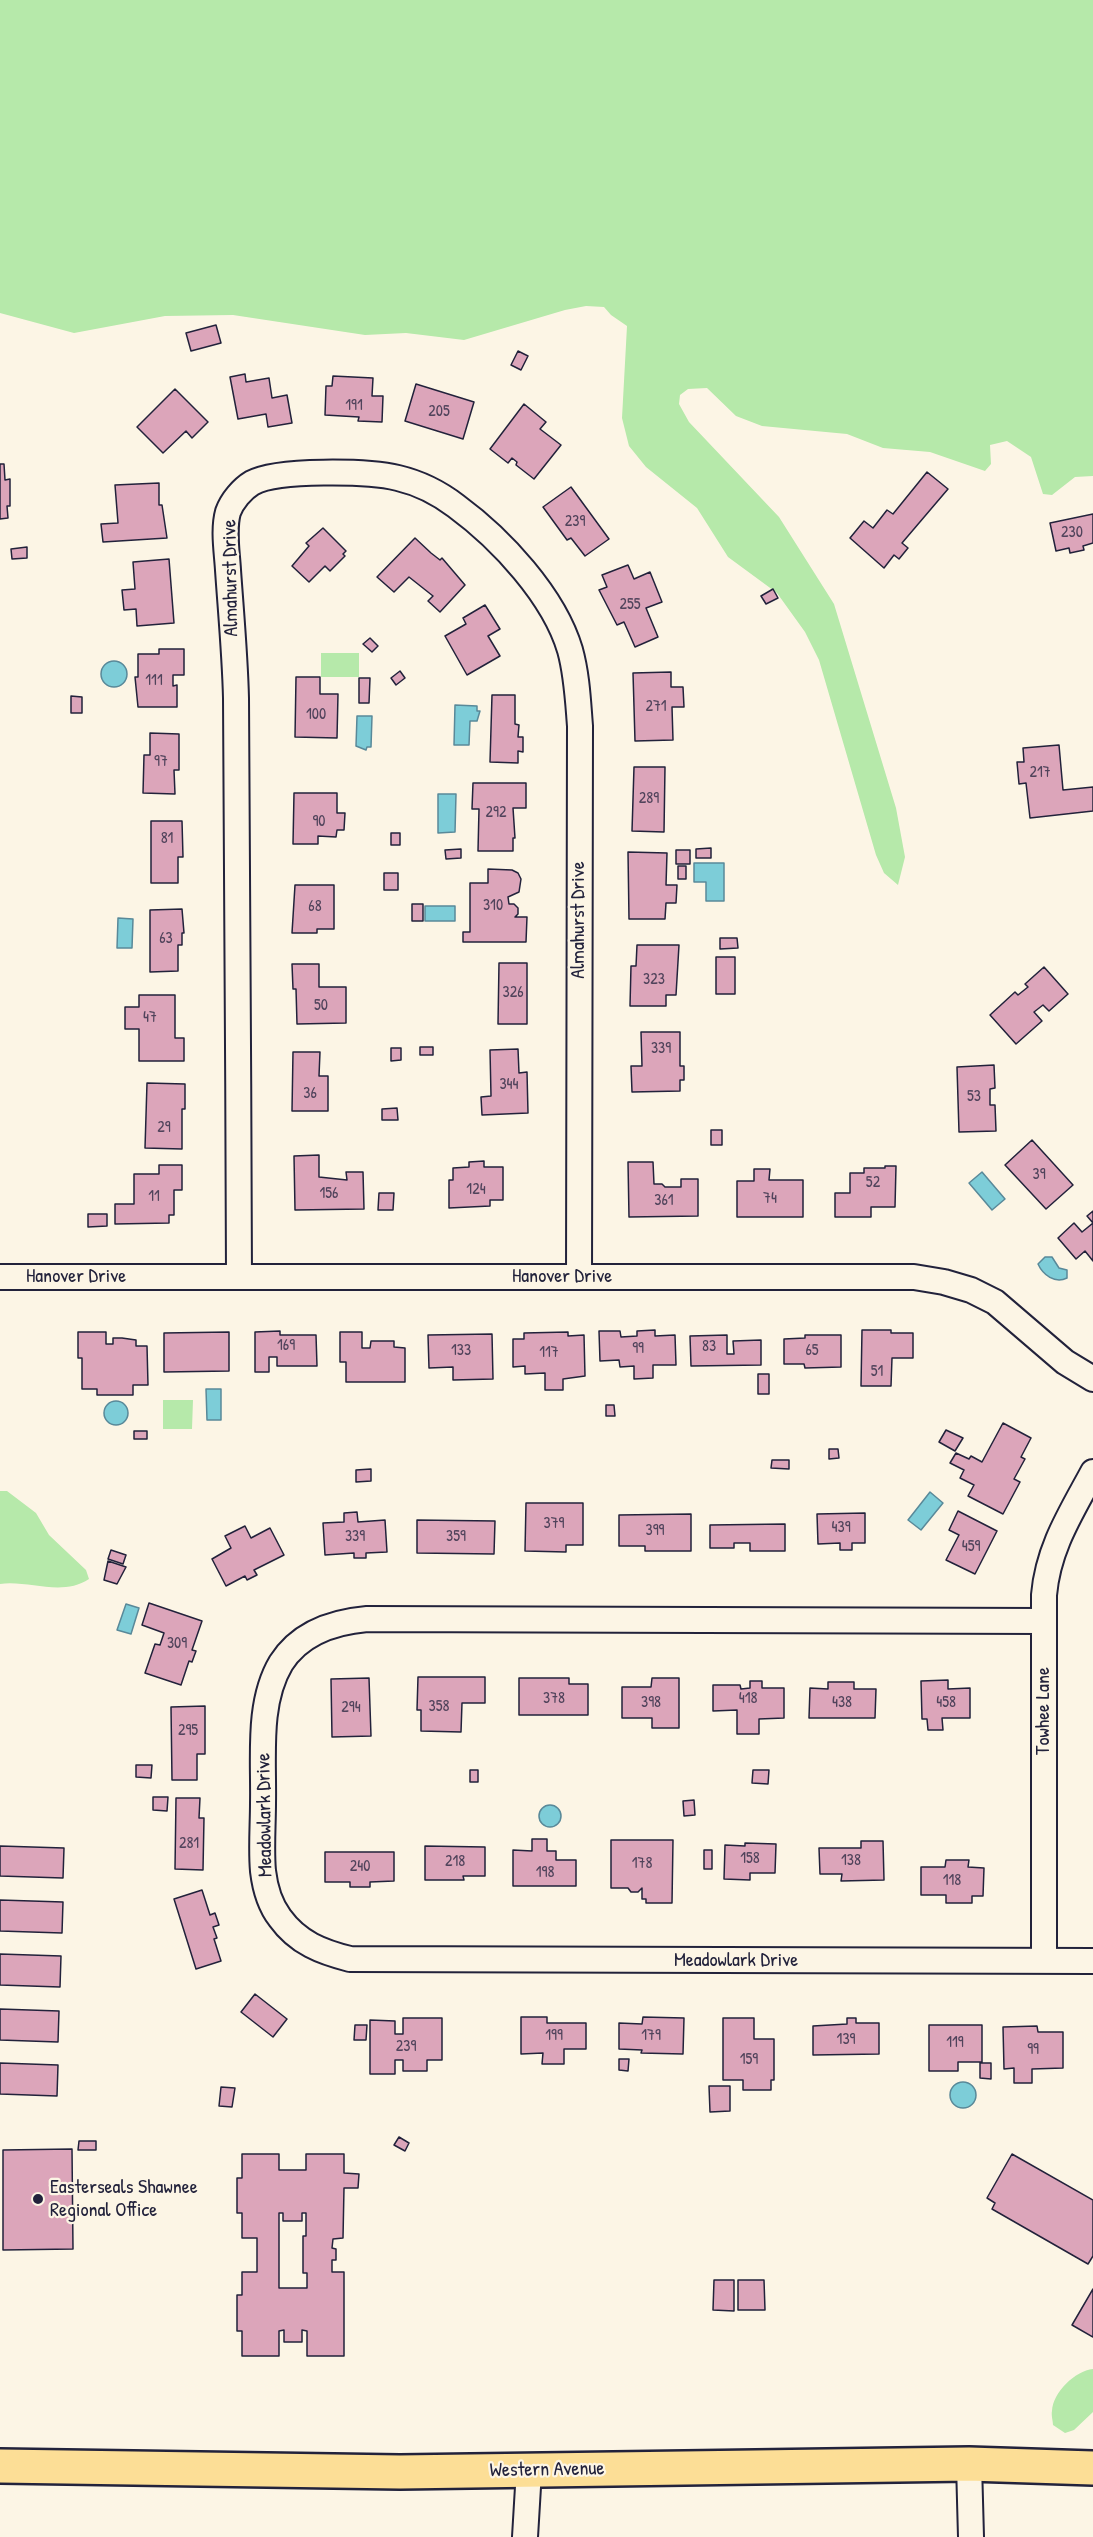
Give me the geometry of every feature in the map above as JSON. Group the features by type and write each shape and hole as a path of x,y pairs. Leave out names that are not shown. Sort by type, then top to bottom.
{"main road":[{"name":"Western Avenue","path":"0,2466 400,2472 969,2464 1093,2468"}],"street":[{"name":"Almahurst Drive","path":"239,1277 236,693 227,547 228,512 243,489 265,478 350,472 400,478 422,486 441,495 474,520 498,543 548,603 563,630 570,652 576,678 580,726 579,1277"},
{"name":"Hanover Drive","path":"0,1277 914,1277 971,1290 995,1302 1065,1362 1093,1379"},
{"name":"Towhee Lane","path":"1044,1961 1046,1571 1052,1551 1093,1472"},
{"name":"Meadowlark Drive","path":"1044,1621 350,1620 319,1629 292,1649 274,1677 269,1693 264,1726 262,1838 266,1886 279,1918 290,1930 310,1945 327,1953 350,1959 1093,1960"},
{"path":"969,2464 971,2537"},
{"path":"525,2537 529,2470"}],"green space":[{"path":"0,0 1093,0 1093,476 1075,477 1052,495 1043,494 1031,457 1007,441 990,445 991,464 985,471 930,452 883,448 847,434 762,426 736,416 707,388 688,389 680,395 679,404 689,422 779,517 834,604 896,808 905,857 898,885 884,873 876,855 819,660 805,632 777,593 728,557 697,508 646,467 629,446 622,418 627,326 604,307 586,306 565,310 464,340 406,333 365,335 233,315 165,316 74,333 0,313"},
{"path":"321,653 359,653 359,677 321,677"},
{"path":"163,1400 193,1400 192,1429 163,1429"},
{"path":"0,1491 7,1491 36,1513 49,1535 86,1570 89,1579 68,1587 0,1584"},
{"path":"1093,2369 1093,2412 1074,2430 1065,2433 1053,2425 1052,2413 1056,2397 1072,2378"}],"water":[{"path":"114,661 123,665 127,674 123,683 114,687 105,683 101,674 105,665"},
{"path":"455,705 477,706 477,711 480,711 477,721 470,721 469,745 454,745"},
{"path":"357,716 372,716 371,747 367,747 366,750 356,746"},
{"path":"438,794 456,794 455,832 438,833"},
{"path":"694,863 724,863 724,901 706,901 706,882 694,882"},
{"path":"425,906 455,906 455,921 425,921"},
{"path":"118,918 133,919 132,948 117,948"},
{"path":"982,1172 1005,1199 992,1210 969,1183"},
{"path":"1045,1257 1052,1257 1059,1268 1067,1270 1067,1278 1058,1280 1046,1275 1038,1264"},
{"path":"206,1389 221,1389 221,1420 207,1420"},
{"path":"116,1401 124,1405 128,1413 124,1421 116,1425 108,1421 104,1413 108,1405"},
{"path":"930,1492 943,1503 921,1530 908,1520"},
{"path":"126,1604 139,1608 131,1634 117,1630"},
{"path":"546,1805 554,1805 561,1812 561,1820 554,1827 546,1827 539,1820 539,1812"},
{"path":"963,2082 972,2086 976,2095 972,2104 963,2108 954,2104 950,2095 954,2086"}],"building":[{"path":"216,325 221,343 191,351 186,333"},
{"path":"518,351 528,356 521,370 511,365"},
{"path":"245,374 246,382 269,378 272,398 287,395 292,423 268,427 266,414 238,419 230,377"},
{"path":"333,376 373,378 372,396 383,396 382,422 358,421 359,417 325,415 326,386 332,386"},
{"path":"416,384 474,402 463,439 405,421"},
{"path":"175,389 208,422 192,438 186,431 163,453 137,427"},
{"path":"524,404 546,422 540,429 561,445 534,479 516,465 517,462 512,458 508,463 490,449"},
{"path":"0,464 4,464 5,480 10,479 10,506 7,506 8,518 0,519"},
{"path":"927,472 948,489 902,543 908,548 899,559 894,555 884,568 850,538 864,521 873,528 887,510 893,514"},
{"path":"159,483 159,505 162,505 167,538 103,542 101,524 118,523 115,485"},
{"path":"571,487 609,539 585,556 571,538 567,540 543,507"},
{"path":"1093,514 1093,543 1083,546 1084,550 1070,553 1069,548 1056,551 1050,523"},
{"path":"323,528 346,551 343,554 345,556 330,571 325,566 309,582 292,566 309,546 306,543"},
{"path":"415,538 440,560 442,558 465,585 440,612 428,601 433,596 409,577 394,592 377,577"},
{"path":"27,547 27,558 12,559 11,549"},
{"path":"169,559 174,623 137,626 136,609 124,610 122,590 135,589 133,562"},
{"path":"628,565 634,579 650,572 662,602 646,608 658,637 635,647 624,622 617,625 599,590 607,587 602,575"},
{"path":"773,589 778,598 766,604 761,596"},
{"path":"485,605 500,629 488,636 500,656 467,675 445,636 466,624 463,618"},
{"path":"370,638 378,646 372,652 363,644"},
{"path":"159,649 184,649 184,675 173,675 173,686 177,685 177,707 138,707 135,677 138,677 138,654 159,654"},
{"path":"400,671 405,678 396,685 391,678"},
{"path":"671,672 671,687 683,687 684,707 672,707 673,740 635,741 633,673"},
{"path":"296,677 320,677 320,694 338,694 337,738 295,737"},
{"path":"359,678 370,678 369,703 359,703"},
{"path":"492,695 515,695 515,724 519,725 518,737 523,737 523,752 518,751 518,763 490,762"},
{"path":"71,696 82,697 82,713 71,713"},
{"path":"150,733 179,734 179,770 174,770 175,794 143,793 144,755 150,755"},
{"path":"1059,745 1063,790 1093,787 1093,811 1030,818 1026,783 1019,784 1017,762 1024,762 1023,748"},
{"path":"634,767 665,767 664,832 632,831"},
{"path":"473,783 526,783 526,808 513,808 515,838 513,838 513,851 478,851 479,809 472,809"},
{"path":"294,793 337,793 337,813 345,813 344,830 337,830 336,837 318,836 318,844 293,844"},
{"path":"151,821 182,821 183,857 178,857 178,883 151,883"},
{"path":"391,833 400,833 400,845 391,845"},
{"path":"711,848 711,858 696,858 696,849"},
{"path":"461,849 461,858 446,859 445,850"},
{"path":"676,850 690,850 690,864 676,864"},
{"path":"628,852 667,853 666,885 677,885 676,903 666,903 665,919 629,919"},
{"path":"678,866 686,866 686,879 678,879"},
{"path":"488,869 512,870 518,873 521,879 519,892 508,897 509,904 514,904 518,908 518,914 515,917 527,917 526,942 463,942 463,932 470,932 470,883 488,883"},
{"path":"384,873 398,873 398,890 384,890"},
{"path":"295,885 334,885 334,929 317,929 317,933 292,933"},
{"path":"412,904 423,904 423,921 412,921"},
{"path":"182,909 184,933 182,933 182,945 178,945 178,971 150,972 150,910"},
{"path":"720,938 737,938 738,948 720,949"},
{"path":"637,945 679,945 676,995 666,995 666,1006 630,1006 631,966 636,966"},
{"path":"716,957 735,957 735,994 716,994"},
{"path":"499,963 527,963 527,1024 498,1024"},
{"path":"292,964 319,964 319,987 346,987 346,1023 297,1024 296,989 293,989"},
{"path":"1044,967 1068,994 1049,1011 1043,1005 1034,1012 1042,1021 1016,1044 990,1015 1015,992 1018,995 1028,987 1025,984"},
{"path":"139,995 175,995 175,1038 184,1038 184,1061 139,1061 139,1029 125,1029 125,1007 139,1007"},
{"path":"641,1032 680,1032 680,1066 684,1066 684,1080 680,1080 680,1091 632,1092 631,1066 642,1066"},
{"path":"420,1047 433,1047 433,1055 420,1055"},
{"path":"391,1048 401,1048 401,1060 391,1061"},
{"path":"518,1049 519,1073 527,1072 528,1113 482,1115 481,1097 491,1096 490,1050"},
{"path":"293,1052 320,1052 319,1076 328,1076 328,1111 292,1111"},
{"path":"994,1065 995,1088 990,1089 990,1105 995,1105 996,1131 959,1132 957,1067"},
{"path":"147,1083 185,1084 185,1109 182,1109 182,1149 145,1148"},
{"path":"397,1108 398,1120 382,1120 382,1109"},
{"path":"711,1130 722,1130 722,1145 711,1145"},
{"path":"1032,1140 1073,1185 1046,1209 1005,1165"},
{"path":"319,1155 319,1177 347,1180 346,1172 363,1172 364,1209 295,1210 294,1156"},
{"path":"484,1161 484,1167 503,1167 503,1200 490,1200 490,1206 449,1208 449,1180 453,1180 453,1168 469,1167 469,1162"},
{"path":"628,1162 653,1162 654,1184 662,1184 665,1187 681,1187 681,1179 698,1179 698,1216 629,1217"},
{"path":"159,1165 182,1165 182,1190 174,1190 174,1215 169,1215 169,1223 115,1224 115,1204 134,1204 134,1174 159,1174"},
{"path":"885,1166 896,1166 895,1207 871,1207 871,1217 835,1217 835,1193 850,1193 850,1173 864,1173 864,1168 885,1168"},
{"path":"754,1169 770,1169 769,1180 803,1180 803,1217 737,1217 737,1181 754,1181"},
{"path":"379,1193 394,1193 393,1210 378,1210"},
{"path":"1093,1211 1093,1223 1087,1216"},
{"path":"88,1214 107,1214 107,1226 88,1227"},
{"path":"1074,1223 1082,1232 1093,1223 1093,1261 1085,1251 1076,1259 1058,1238"},
{"path":"655,1330 655,1336 675,1335 676,1365 653,1365 653,1378 634,1379 634,1366 620,1367 619,1360 600,1361 599,1331 620,1331 621,1337 637,1336 637,1331"},
{"path":"862,1330 913,1333 913,1358 892,1358 891,1386 861,1386"},
{"path":"280,1331 280,1335 316,1335 317,1366 277,1366 277,1357 269,1357 269,1372 255,1372 255,1332"},
{"path":"78,1332 106,1332 106,1344 113,1344 113,1338 122,1338 136,1340 136,1346 147,1346 148,1385 133,1385 133,1395 97,1395 97,1389 82,1389 82,1358 78,1358"},
{"path":"229,1332 229,1371 164,1372 164,1333"},
{"path":"340,1332 362,1332 362,1348 370,1348 371,1341 394,1341 394,1347 405,1348 405,1382 346,1382 346,1362 340,1362"},
{"path":"568,1332 568,1336 584,1335 585,1376 563,1379 563,1390 545,1390 545,1373 525,1374 525,1366 513,1367 513,1339 524,1339 524,1333"},
{"path":"492,1334 493,1379 453,1380 453,1367 429,1368 428,1335"},
{"path":"727,1335 727,1354 734,1354 733,1341 761,1340 761,1365 691,1366 690,1336"},
{"path":"805,1335 841,1335 841,1367 805,1368 804,1364 784,1364 784,1339 805,1338"},
{"path":"758,1374 769,1374 769,1394 758,1394"},
{"path":"606,1405 614,1405 615,1416 606,1416"},
{"path":"1003,1423 1031,1438 1021,1457 1025,1459 1014,1479 1020,1482 1003,1514 968,1496 974,1485 960,1478 964,1470 950,1463 956,1453 969,1459 971,1456 982,1462"},
{"path":"946,1430 963,1438 955,1451 939,1442"},
{"path":"134,1431 147,1431 147,1439 134,1439"},
{"path":"829,1449 838,1449 839,1458 829,1459"},
{"path":"772,1460 789,1460 789,1469 771,1468"},
{"path":"371,1469 371,1481 356,1482 356,1470"},
{"path":"526,1503 583,1503 583,1545 566,1545 566,1552 525,1551"},
{"path":"958,1511 997,1531 975,1574 946,1560 959,1535 949,1530"},
{"path":"357,1512 358,1522 385,1520 387,1552 366,1553 366,1558 354,1558 354,1553 325,1555 323,1523 344,1522 344,1513"},
{"path":"865,1513 865,1543 852,1543 852,1550 840,1550 840,1543 818,1544 817,1514"},
{"path":"691,1514 691,1551 645,1551 645,1546 619,1546 619,1515"},
{"path":"417,1520 495,1521 494,1554 417,1553"},
{"path":"785,1524 785,1551 750,1551 750,1543 734,1543 734,1548 710,1548 710,1525"},
{"path":"245,1526 251,1538 270,1528 284,1555 254,1570 257,1575 247,1580 245,1576 226,1586 212,1559 231,1548 225,1536"},
{"path":"111,1550 126,1555 123,1564 108,1559"},
{"path":"108,1561 126,1567 117,1584 104,1580"},
{"path":"149,1603 202,1621 192,1650 196,1651 192,1662 189,1661 181,1685 145,1673 155,1644 160,1645 164,1633 142,1625"},
{"path":"418,1677 485,1677 485,1703 462,1703 461,1732 421,1731 421,1710 417,1710"},
{"path":"369,1678 371,1736 332,1737 331,1679"},
{"path":"519,1678 569,1678 569,1684 588,1684 588,1715 519,1715"},
{"path":"652,1678 679,1678 679,1728 652,1728 652,1718 622,1718 622,1687 651,1687"},
{"path":"948,1680 948,1689 970,1688 970,1718 942,1718 943,1730 928,1730 927,1719 922,1719 921,1681"},
{"path":"750,1681 762,1681 762,1688 784,1688 784,1718 759,1719 759,1734 737,1734 737,1710 713,1711 713,1685 740,1685 741,1689 750,1688"},
{"path":"828,1682 854,1682 854,1689 876,1689 875,1718 809,1718 810,1688 828,1689"},
{"path":"205,1706 205,1754 197,1754 197,1780 172,1780 171,1707"},
{"path":"136,1765 152,1765 151,1778 136,1777"},
{"path":"470,1770 478,1770 478,1782 470,1782"},
{"path":"753,1770 769,1770 768,1784 752,1783"},
{"path":"153,1797 168,1797 167,1811 153,1810"},
{"path":"176,1798 200,1798 199,1818 204,1818 203,1870 175,1869"},
{"path":"694,1800 695,1815 684,1816 683,1801"},
{"path":"532,1839 547,1839 547,1851 556,1851 556,1860 576,1860 576,1886 513,1886 513,1850 532,1851"},
{"path":"611,1840 673,1840 672,1903 646,1903 646,1899 642,1899 642,1888 638,1892 631,1892 628,1888 611,1888"},
{"path":"861,1841 883,1841 884,1880 841,1881 842,1874 820,1874 819,1848 861,1848"},
{"path":"745,1843 776,1844 775,1873 750,1873 750,1880 724,1879 725,1845 745,1846"},
{"path":"0,1846 64,1848 63,1878 0,1876"},
{"path":"425,1846 485,1847 485,1876 463,1876 464,1880 425,1880"},
{"path":"704,1850 712,1850 712,1869 704,1869"},
{"path":"325,1852 394,1852 394,1881 370,1882 370,1887 350,1887 350,1882 325,1882"},
{"path":"946,1860 969,1860 968,1867 984,1868 983,1896 972,1896 972,1903 946,1903 946,1895 921,1895 921,1867 945,1867"},
{"path":"202,1890 210,1915 215,1913 219,1925 213,1927 221,1961 196,1969 174,1899"},
{"path":"0,1900 63,1902 62,1933 0,1931"},
{"path":"0,1954 61,1956 60,1987 0,1985"},
{"path":"255,1994 287,2019 273,2037 241,2012"},
{"path":"0,2009 59,2011 58,2042 0,2040"},
{"path":"521,2017 547,2017 547,2023 586,2023 586,2049 564,2049 564,2064 542,2064 543,2053 521,2054"},
{"path":"643,2017 684,2018 683,2054 641,2053 642,2050 619,2049 619,2023 642,2024"},
{"path":"403,2018 442,2018 442,2060 427,2060 427,2071 403,2071 403,2060 395,2060 395,2074 370,2074 370,2020 395,2021 395,2034 403,2034"},
{"path":"723,2018 754,2018 754,2039 774,2039 774,2080 771,2080 771,2090 743,2090 743,2080 723,2080"},
{"path":"847,2018 856,2018 856,2023 879,2023 879,2054 813,2055 813,2026 847,2024"},
{"path":"355,2025 367,2025 366,2040 354,2040"},
{"path":"929,2025 982,2025 982,2062 958,2062 958,2071 929,2071"},
{"path":"1037,2026 1038,2032 1063,2032 1063,2068 1032,2069 1032,2083 1014,2083 1014,2068 1004,2069 1003,2027"},
{"path":"619,2059 629,2059 628,2071 619,2070"},
{"path":"0,2063 58,2065 57,2096 0,2094"},
{"path":"980,2063 991,2063 991,2079 980,2078"},
{"path":"709,2086 730,2086 730,2111 710,2112"},
{"path":"221,2087 235,2088 232,2107 219,2106"},
{"path":"399,2137 409,2143 405,2151 394,2145"},
{"path":"79,2141 96,2141 96,2150 78,2150"},
{"name":"Easterseals Shawnee Regional Office","path":"72,2149 73,2249 3,2250 3,2150"},
{"path":"242,2154 279,2154 279,2170 306,2170 306,2154 344,2154 344,2173 359,2174 358,2188 344,2188 343,2238 333,2239 332,2248 336,2249 336,2260 332,2260 332,2272 344,2272 344,2356 307,2356 307,2331 302,2330 302,2342 284,2342 284,2330 279,2331 279,2356 242,2356 242,2331 237,2331 237,2295 242,2295 242,2272 257,2272 257,2238 242,2238 242,2213 237,2213 237,2178 242,2178","holes":["279,2213 283,2213 283,2221 302,2221 302,2213 306,2213 306,2236 303,2236 303,2273 307,2273 307,2288 279,2288"]},
{"path":"1012,2154 1093,2200 1093,2256 1088,2264 992,2209 995,2203 987,2198"},
{"path":"714,2280 734,2280 734,2311 713,2310"},
{"path":"738,2280 764,2280 765,2310 738,2310"},
{"path":"1093,2289 1093,2337 1072,2325"}],"place":[{"name":"Easterseals Shawnee Regional Office","path":"38,2199"}]}
